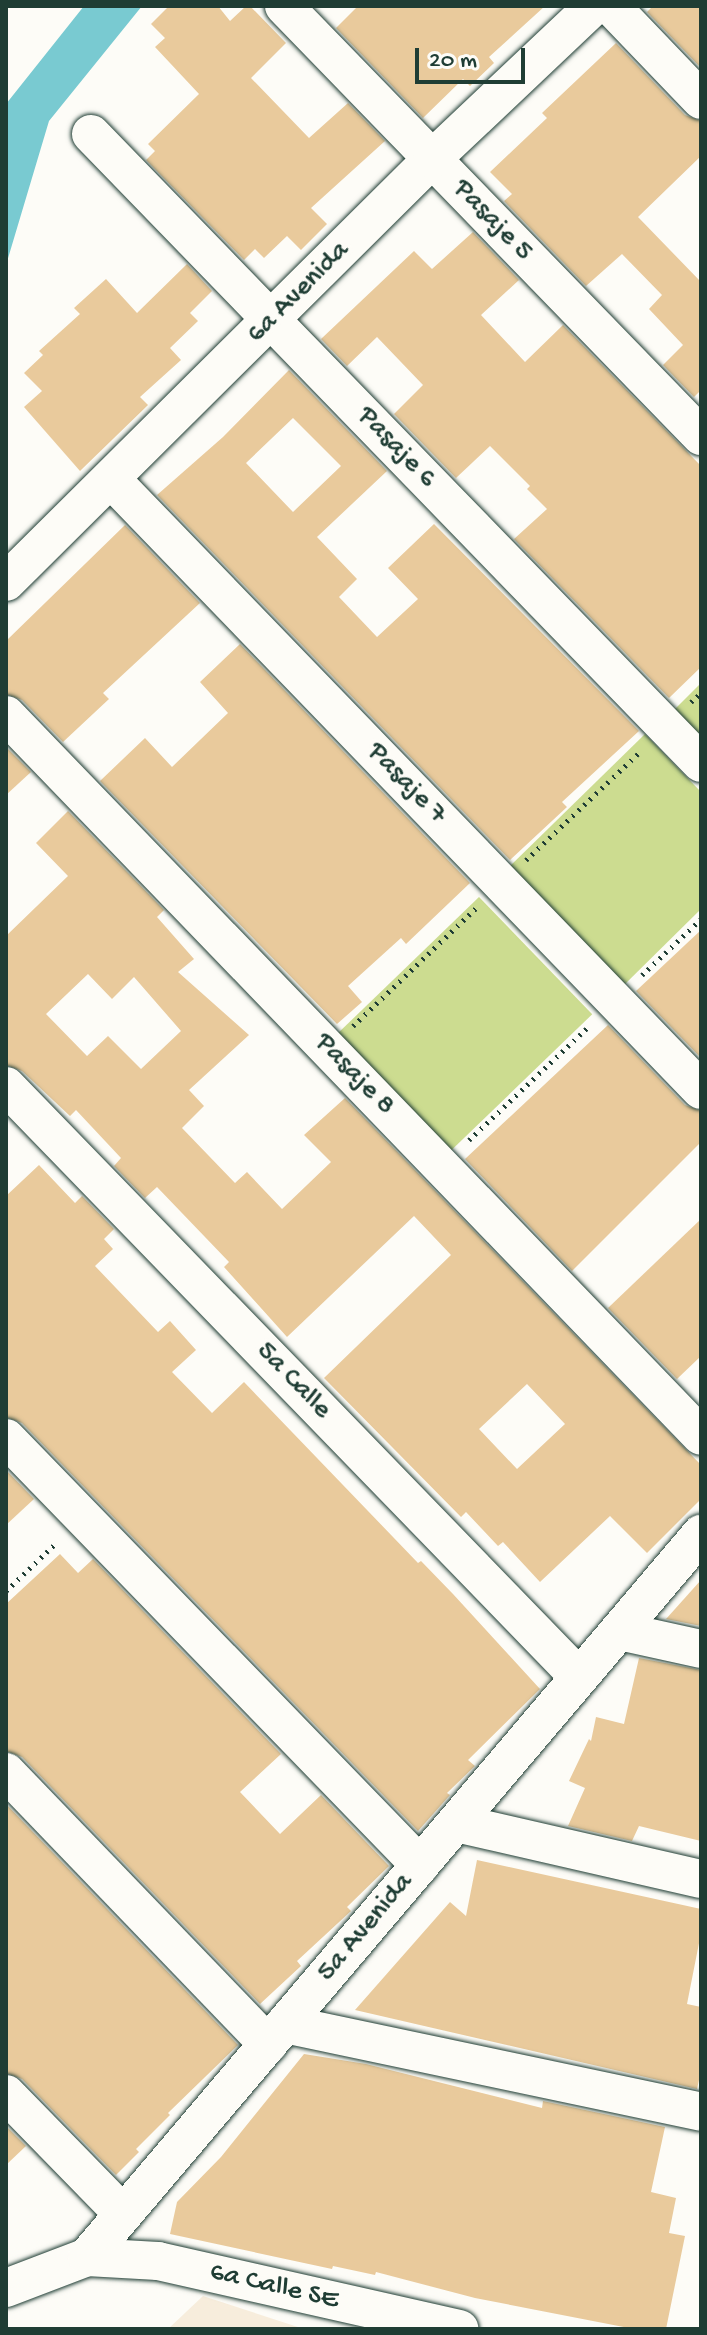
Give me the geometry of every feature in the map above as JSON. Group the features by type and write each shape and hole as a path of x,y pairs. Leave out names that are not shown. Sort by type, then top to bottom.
{"street":[{"name":"Pasaje 5","path":"284,6 701,436"},
{"name":"6a Avenida","path":"6,582 432,159 587,10"},
{"path":"587,10 701,100"},
{"name":"Pasaje 6","path":"91,134 701,763"},
{"name":"Pasaje 7","path":"111,479 701,1090"},
{"name":"Pasaje 8","path":"6,715 701,1436"},
{"name":"5a Calle","path":"6,1086 579,1677"},
{"path":"6,1438 420,1865"},
{"name":"5a Avenida","path":"6,2288 87,2257 701,1534"},
{"path":"619,1631 701,1649"},
{"path":"6,1772 276,2034 701,2112"},
{"path":"456,1823 701,1879"},
{"path":"6,2094 123,2214"},
{"name":"6a Calle SE","path":"87,2257 158,2261 459,2329"}],"path":[{"path":"442,1166 701,919"},
{"path":"6,1591 83,1517"}],"shaded area":[{"path":"203,2296 304,2329 168,2329"}],"green space":[{"path":"701,683 701,743 671,713"},
{"path":"645,734 701,792 701,909 620,989 504,872"},
{"path":"479,897 592,1014 451,1151 337,1034"}],"water":[{"path":"84,6 142,6 49,121 6,265 6,104"}],"building":[{"path":"169,6 218,6 230,21 250,6 286,43 251,78 309,138 348,103 385,141 311,208 327,224 301,250 287,236 264,258 255,249 244,260 146,160 155,151 148,144 199,94 155,47 165,38 151,24"},
{"path":"358,6 545,6 489,57 494,63 470,86 463,79 423,118 336,28"},
{"path":"653,6 701,6 701,68 647,12"},
{"path":"616,43 685,115 701,121 701,156 638,217 701,282 701,390 694,397 663,365 683,345 649,309 662,295 622,254 586,286 504,201 512,194 490,172 547,118 542,113"},
{"path":"473,232 519,280 481,315 525,362 563,325 701,466 701,667 669,698 514,539 547,509 527,489 530,486 490,446 456,478 394,414 423,385 377,337 347,366 321,339 414,251 432,269"},
{"path":"187,264 212,291 190,313 198,321 170,348 181,360 140,397 148,405 80,471 24,407 42,391 24,373 43,355 39,351 80,314 74,308 106,279 137,313"},
{"path":"289,370 387,471 317,537 357,579 339,597 377,637 418,599 388,568 434,524 639,731 562,802 567,807 510,860 157,495 223,437","holes":["293,418 341,466 293,512 246,463"]},
{"path":"125,525 200,603 103,693 109,699 63,742 22,700 6,694 6,641"},
{"path":"240,644 470,883 406,944 401,938 348,986 362,1002 337,1024 100,781 145,738 172,767 228,713 200,682"},
{"path":"6,747 31,772 6,795"},
{"path":"68,811 164,910 157,917 194,959 178,972 249,1035 189,1090 204,1106 182,1128 235,1183 247,1172 282,1209 331,1162 304,1135 345,1098 701,1465 701,1499 647,1553 610,1516 540,1582 503,1542 498,1546 466,1512 461,1517 324,1378 451,1255 414,1216 287,1337 224,1267 229,1262 157,1187 145,1198 114,1166 121,1158 76,1110 70,1116 22,1071 6,1065 6,936 68,876 36,843","holes":["88,974 112,999 134,977 181,1031 141,1069 108,1036 87,1056 46,1014","527,1384 565,1424 517,1469 479,1429"]},
{"path":"701,930 701,1058 636,991"},
{"path":"608,1025 685,1105 701,1111 701,1142 572,1271 465,1159"},
{"path":"39,1165 75,1203 82,1196 114,1229 104,1239 113,1249 95,1266 158,1332 170,1321 196,1350 172,1372 212,1413 244,1382 418,1563 421,1561 453,1594 540,1689 468,1760 475,1766 447,1793 450,1795 418,1831 22,1423 6,1417 6,1196"},
{"path":"701,1219 701,1356 677,1379 608,1308"},
{"path":"6,1470 34,1499 6,1525"},
{"path":"60,1554 78,1573 93,1559 281,1754 240,1792 280,1834 321,1795 389,1866 347,1907 351,1911 297,1961 301,1966 260,2004 22,1757 6,1751 6,1604"},
{"path":"701,1580 701,1626 666,1619"},
{"path":"639,1658 701,1670 701,1841 639,1826 632,1841 568,1826 585,1788 569,1781 589,1739 591,1741 596,1717 624,1724"},
{"path":"6,1804 238,2045 168,2113 170,2115 136,2149 139,2152 116,2175 22,2079 6,2073"},
{"path":"477,1860 701,1909 701,1933 687,2004 701,2007 701,2071 697,2089 355,2010 450,1902 466,1916"},
{"path":"304,2054 366,2064 542,2108 543,2101 665,2127 651,2192 676,2198 669,2233 685,2236 666,2329 634,2329 475,2298 376,2272 375,2275 333,2266 332,2269 170,2234 177,2202 221,2157"},
{"path":"6,2126 26,2146 6,2165"}]}
